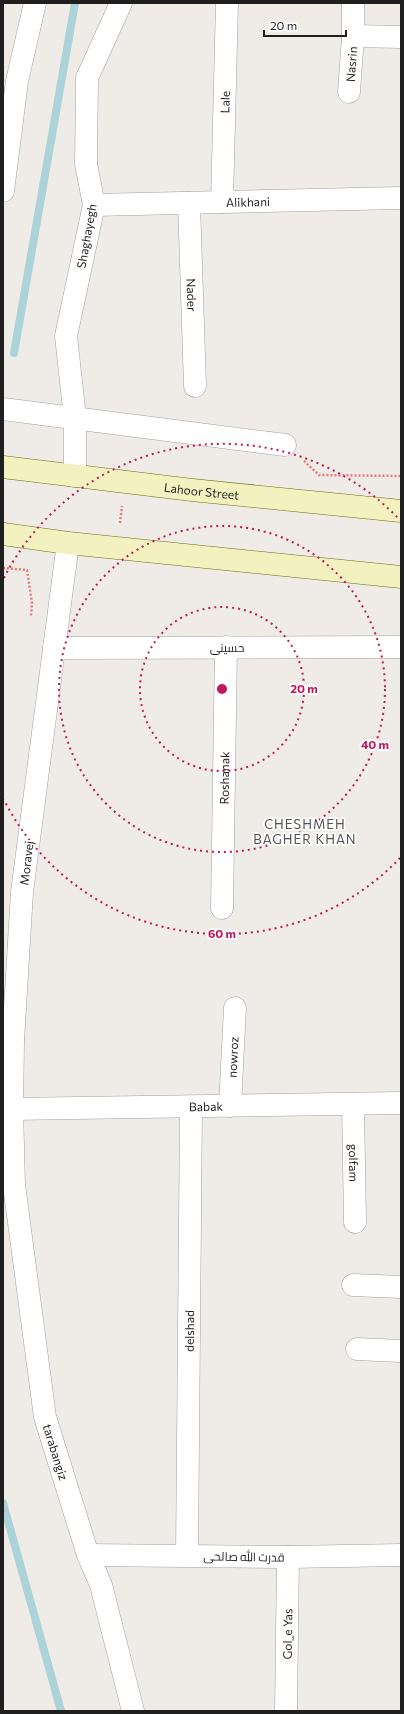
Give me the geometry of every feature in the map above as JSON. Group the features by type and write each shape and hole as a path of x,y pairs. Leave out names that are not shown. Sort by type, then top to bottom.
{"main road":[{"name":"Lahoor Street","path":"3,467 126,482 401,511"},
{"path":"3,534 68,543 401,577"}],"street":[{"path":"3,191 10,81 35,3"},
{"name":"Shaghayegh","path":"75,476 75,418 66,336 94,205 86,164 88,78 121,3"},
{"name":"Lale","path":"222,202 227,3"},
{"path":"353,3 353,36"},
{"name":"Nasrin","path":"349,92 353,36 401,37"},
{"name":"Alikhani","path":"94,205 401,198"},
{"name":"Nader","path":"190,203 195,386"},
{"path":"3,409 285,445"},
{"name":"Moravej","path":"8,1185 12,1110 13,1041 22,892 68,543"},
{"name":"Roshanak","path":"222,908 226,647"},
{"name":"حسینی","path":"54,648 401,647"},
{"name":"nowroz","path":"230,1106 234,1008"},
{"name":"Babak","path":"12,1110 401,1103"},
{"name":"golfam","path":"353,1104 355,1222"},
{"name":"delshad","path":"187,1555 190,1107"},
{"name":"tarabangiz","path":"8,1185 45,1417 88,1555 101,1585 133,1711"},
{"path":"353,1285 401,1287"},
{"path":"357,1349 401,1351"},
{"name":"قدرت الله صالحی","path":"88,1555 187,1555 288,1558 401,1555"},
{"name":"Gol_e Yas","path":"286,1711 288,1558"}],"path":[{"path":"285,445 319,475 401,476"},
{"path":"117,548 126,482"},
{"path":"3,568 27,570 32,603 31,623 57,623"}],"waterway":[{"path":"14,353 75,3"},
{"path":"3,1503 61,1711"}],"district":[{"name":"CHESHMEH BAGHER KHAN","path":"305,832"}]}
